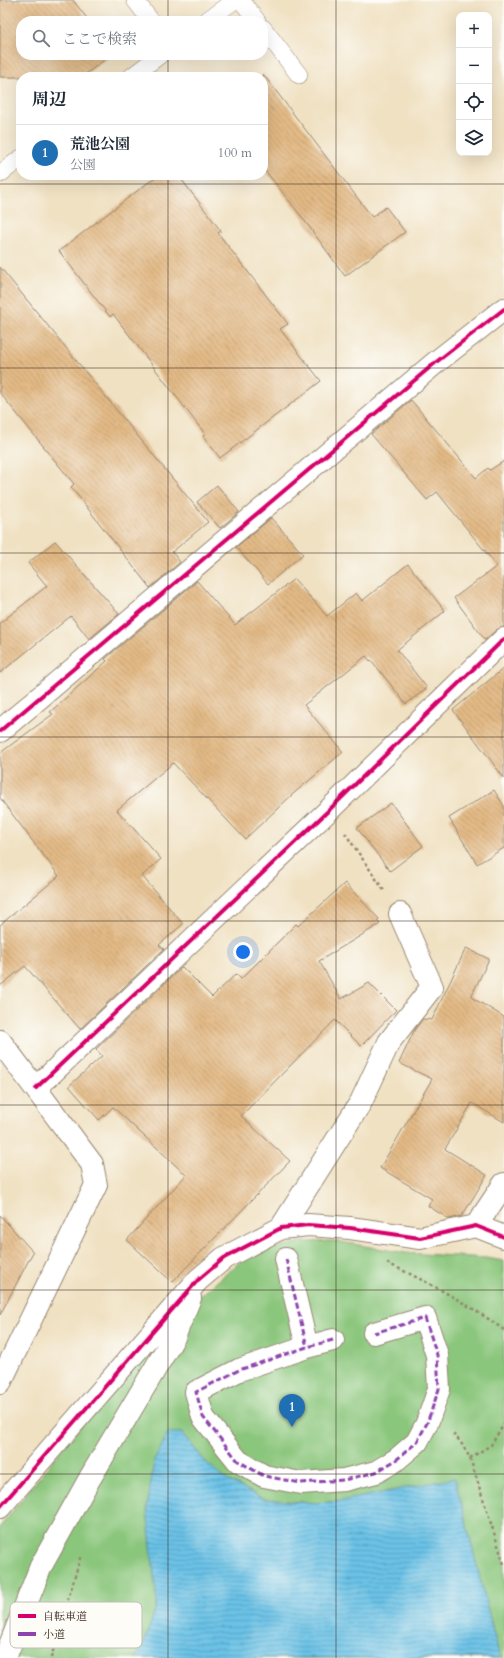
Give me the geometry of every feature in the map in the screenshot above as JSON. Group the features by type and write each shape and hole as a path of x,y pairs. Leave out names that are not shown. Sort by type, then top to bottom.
{"street":[{"path":"0,731 435,363 504,309"},
{"path":"36,1088 329,810 504,639"},
{"path":"281,1228 361,1102 388,1042 432,987 400,914"},
{"path":"0,1041 92,1164 96,1186 0,1383"},
{"path":"476,1226 504,1184"},
{"path":"0,1507 198,1280 224,1258 281,1228 308,1225 343,1227 420,1238 476,1226 504,1237"},
{"path":"286,1259 307,1347"},
{"path":"27,1602 41,1566 90,1478 174,1337 198,1280"},
{"path":"333,1340 307,1347 239,1370 196,1392 203,1418 238,1461 264,1476 300,1483 344,1480 376,1472 396,1460 417,1442 430,1414 439,1389 437,1355 425,1318 374,1333"},
{"path":"5,1658 10,1645"}],"lane":[{"path":"134,0 147,16"},
{"path":"213,16 235,0"},
{"path":"241,0 253,16"},
{"path":"268,35 299,75"},
{"path":"138,72 153,60"},
{"path":"0,174 16,162"}],"path":[{"path":"329,810 400,914"},
{"path":"384,1262 433,1285 481,1313 504,1330"},
{"path":"430,1414 460,1441 470,1458 504,1564"},
{"path":"470,1458 491,1445 504,1424"}],"green space":[{"path":"335,1241 406,1253 486,1258 504,1261 504,1658 0,1658 0,1527 158,1328 199,1297 240,1262 270,1249 303,1242"}],"water":[{"path":"168,1433 182,1433 204,1460 222,1477 264,1499 316,1503 341,1501 455,1478 500,1658 135,1658 142,1649 157,1604 147,1508 154,1461"}],"building":[{"path":"0,0 73,0 85,16 16,16 16,60 104,60 89,72 16,72 16,77 0,77"},
{"path":"268,81 372,217 386,207 405,232 345,276 302,217 268,174"},
{"path":"151,180 182,180 221,231 218,233 288,324 280,329 321,381 220,458 203,436 205,434 113,314 110,317 59,251"},
{"path":"0,267 208,522 172,552 180,562 150,588 71,487 74,484 0,393"},
{"path":"411,400 476,478 488,468 490,470 504,461 504,627 496,630 485,640 454,598 497,566 437,492 427,500 371,434"},
{"path":"217,485 239,512 220,528 197,502"},
{"path":"271,518 303,554 268,584 236,547"},
{"path":"55,541 119,614 89,639 71,616 0,673 0,623 47,586 28,563"},
{"path":"408,564 445,611 397,650 427,688 406,704 371,660 370,661 366,656 304,705 343,752 293,794 245,839 173,763 117,810 161,859 142,876 183,924 159,945 164,949 80,1029 25,966 0,986 0,925 59,876 0,798 0,753 53,714 50,712 107,661 105,659 197,581 235,625 294,579 327,616 356,593 362,601"},
{"path":"504,668 504,778 453,710"},
{"path":"494,790 504,806 504,848 477,864 449,818"},
{"path":"391,803 423,846 390,871 357,828"},
{"path":"345,883 379,919 377,921 380,924 319,961 341,999 369,983 396,1010 361,1046 335,1020 241,1116 290,1161 172,1282 127,1240 186,1175 113,1107 99,1120 69,1086 102,1056 96,1049 182,967 212,997 236,974 241,979 296,924 298,926"},
{"path":"466,948 489,959 471,997 504,1017 504,1122 472,1103 445,1149 487,1175 462,1216 449,1219 428,1206 432,1199 380,1168 432,1079 399,1063 415,1029 423,1019 432,1020"},
{"path":"0,1215 33,1252 0,1315"}],"marked path":[{"path":"286,1259 307,1347"},
{"path":"333,1340 307,1347 239,1370 196,1392 203,1417 238,1461 264,1476 301,1483 344,1480 376,1472 396,1460 417,1442 427,1423 439,1389 437,1355 425,1318 374,1333"}],"cycle path":[{"path":"0,731 435,363 504,309"},
{"path":"36,1088 329,810 504,639"},
{"path":"0,1507 198,1280 224,1258 281,1228 308,1225 350,1228 420,1238 476,1226 504,1237"}],"place":[{"name":"荒池公園","path":"292,1427"}]}
